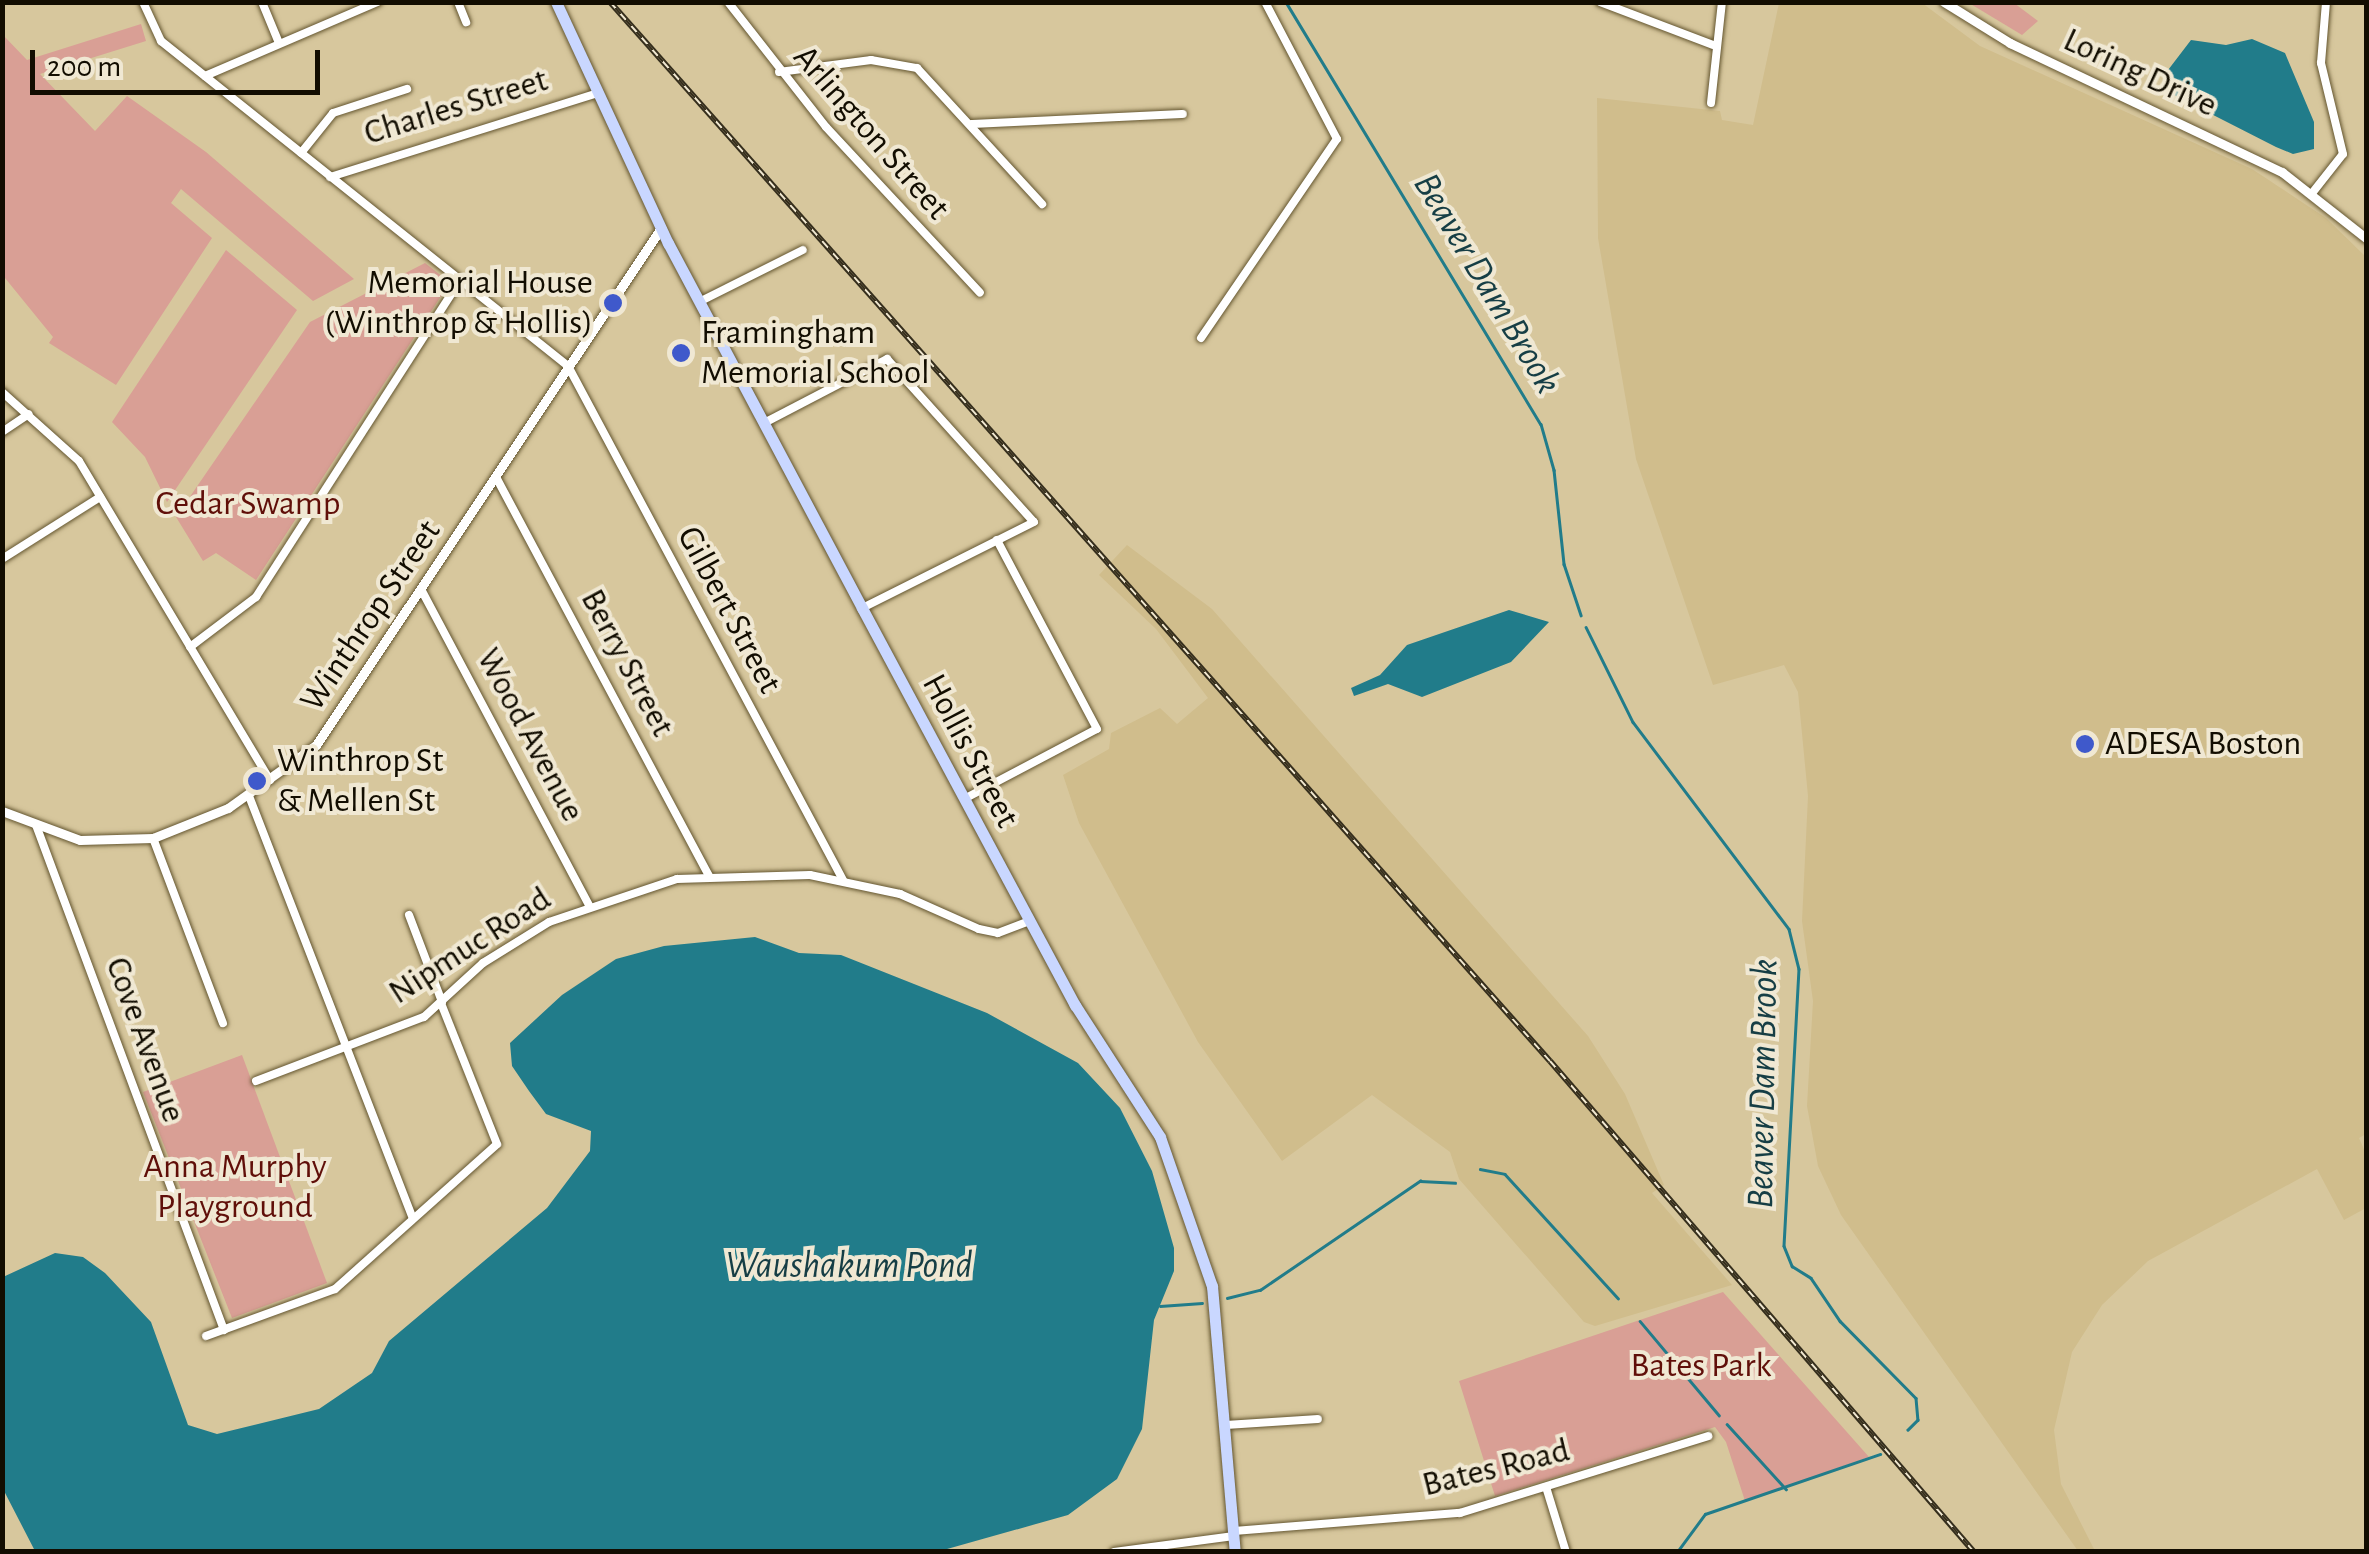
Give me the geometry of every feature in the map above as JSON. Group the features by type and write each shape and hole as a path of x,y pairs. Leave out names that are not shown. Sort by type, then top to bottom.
{"main road":[{"name":"Hollis Street","path":"556,2 699,302 1030,921 1160,1138 1183,1189 1212,1286 1236,1552"}],"street":[{"path":"143,2 155,35 568,366"},
{"path":"262,2 279,42"},
{"path":"205,76 378,2"},
{"path":"458,2 466,22"},
{"name":"Arlington Street","path":"728,2 779,72 980,293"},
{"path":"1201,338 1337,139 1265,2"},
{"path":"1600,2 1713,45"},
{"path":"1711,104 1713,45 1722,2"},
{"name":"Loring Drive","path":"1944,2 2010,43 2259,160 2313,192 2366,238"},
{"path":"2313,192 2343,154 2321,63 2326,2"},
{"path":"779,72 852,61 902,63 917,68 1042,204"},
{"path":"300,153 333,113 407,89"},
{"name":"Charles Street","path":"330,176 598,93"},
{"path":"970,124 1182,114"},
{"name":"Winthrop Street","path":"2,810 36,825 97,842 152,838 249,796 337,722 661,228"},
{"path":"699,302 803,250"},
{"path":"190,646 256,597 460,280"},
{"path":"764,423 888,359 1034,522 862,608"},
{"name":"Gilbert Street","path":"568,366 843,880"},
{"path":"2,392 70,450 270,780"},
{"path":"2,432 29,414"},
{"name":"Berry Street","path":"496,477 709,876"},
{"path":"2,558 100,497"},
{"path":"964,800 1097,728 997,540"},
{"name":"Wood Avenue","path":"422,591 589,904"},
{"path":"249,796 414,1218"},
{"name":"Cove Avenue","path":"36,825 224,1330"},
{"path":"152,838 223,1023"},
{"name":"Nipmuc Road","path":"256,1081 424,1017 513,942 589,904 709,876 780,873 843,880 900,894 979,929 998,932 1030,921"},
{"path":"206,1336 335,1289 497,1144 410,916"},
{"path":"1226,1425 1318,1419"},
{"name":"Bates Road","path":"1114,1552 1234,1534 1460,1513 1708,1436"},
{"path":"1546,1487 1566,1552"}],"shaded area":[{"name":"ADESA Boston","path":"1779,3 1922,3 1980,46 2252,169 2326,218 2366,257 2366,1134 2359,1138 2366,1154 2366,1208 2344,1220 2317,1169 2148,1261 2102,1305 2072,1352 2054,1430 2061,1484 2095,1551 2078,1551 1841,1215 1818,1166 1807,1106 1813,1001 1802,921 1808,796 1798,692 1784,665 1713,685 1636,459 1598,238 1597,98 1720,111 1722,120 1753,125"},
{"path":"1127,545 1212,609 1588,1036 1625,1094 1664,1185 1652,1193 1732,1285 1595,1326 1584,1322 1459,1179 1450,1152 1372,1095 1282,1161 1198,1042 1079,823 1063,775 1109,749 1111,733 1160,708 1177,724 1208,698 1156,629 1099,575"}],"green space":[{"path":"1969,3 2014,3 2038,21 2022,35"},
{"path":"141,24 146,41 40,74 95,131 127,96 206,152 354,279 313,301 181,189 171,203 212,238 116,385 49,343 53,337 5,278 3,35 27,60"},
{"name":"Cedar Swamp","path":"226,250 297,310 167,502 145,457 112,422"},
{"name":"Cedar Swamp","path":"425,263 443,277 445,290 256,580 216,553 203,561 176,517 310,322"},
{"name":"Anna Murphy Playground","path":"242,1055 327,1283 232,1318 143,1092"},
{"name":"Bates Park","path":"1723,1292 1869,1457 1745,1501 1726,1442 1715,1427 1495,1496 1459,1381"}],"water":[{"path":"2252,39 2285,53 2314,122 2314,149 2293,154 2170,93 2165,74 2191,40 2226,45"},
{"path":"1509,610 1549,622 1511,662 1422,697 1388,684 1354,696 1351,688 1380,675 1407,645"},
{"name":"Waushakum Pond","path":"755,937 799,953 841,955 987,1013 1078,1063 1120,1108 1152,1171 1174,1248 1174,1271 1154,1320 1142,1429 1117,1479 1068,1515 940,1551 35,1551 3,1489 3,1277 55,1253 83,1257 105,1273 151,1322 188,1425 217,1434 319,1409 372,1373 389,1341 547,1208 590,1151 591,1131 546,1114 512,1066 510,1043 562,995 616,959 664,946"}],"waterway":[{"name":"Beaver Dam Brook","path":"1286,2 1541,424 1554,470 1564,564 1581,615"},
{"name":"Beaver Dam Brook","path":"1586,627 1633,722 1789,929 1799,969 1784,1246 1792,1266 1811,1278 1840,1321 1916,1398 1918,1420 1908,1430"},
{"path":"1480,1169 1505,1174 1618,1298"},
{"path":"1227,1298 1260,1290 1420,1181 1455,1183"},
{"path":"1160,1306 1202,1303"},
{"path":"1640,1321 1719,1415"},
{"path":"1727,1424 1786,1489"},
{"path":"1677,1552 1705,1514 1880,1454"}],"railway":[{"path":"610,2 1550,1061 1974,1552"}],"place":[{"name":"Memorial House (Winthrop & Hollis)","path":"613,303"},
{"name":"Framingham Memorial School","path":"681,353"},
{"name":"ADESA Boston","path":"2085,744"},
{"name":"Winthrop St & Mellen St","path":"257,781"}]}
